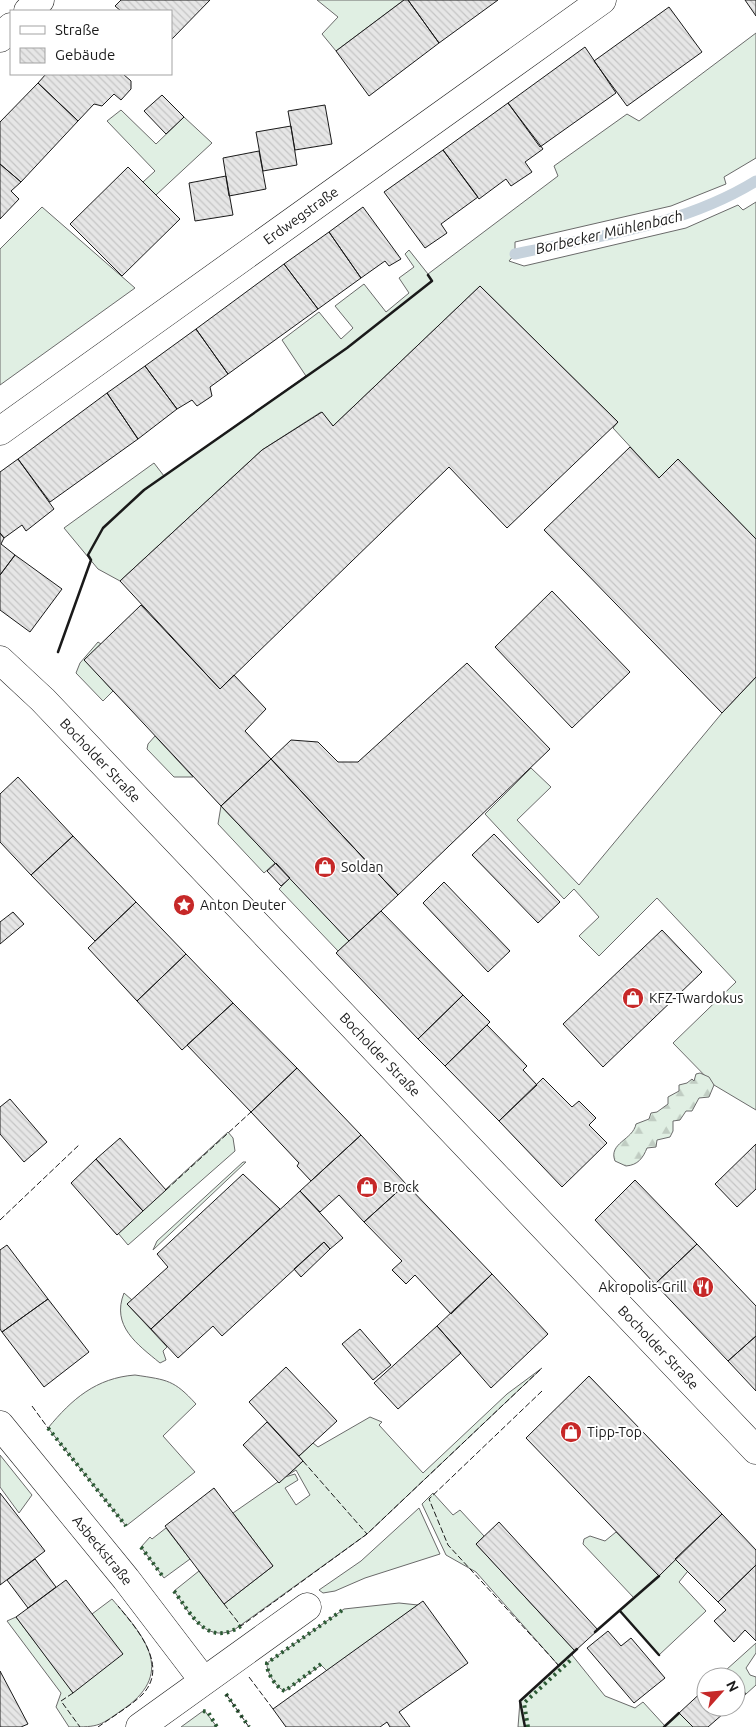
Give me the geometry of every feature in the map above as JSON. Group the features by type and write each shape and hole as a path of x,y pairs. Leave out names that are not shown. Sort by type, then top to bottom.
{"street":[{"path":"29,10 40,0"},
{"name":"Erdwegstraße","path":"0,431 602,0"},
{"path":"0,38 10,28"},
{"name":"Bocholder Straße","path":"0,660 43,700 756,1450"},
{"name":"Asbeckstraße","path":"0,1425 126,1579 202,1680"},
{"path":"140,1727 202,1680 307,1607"}],"green space":[{"path":"317,0 404,0 336,51 322,34 338,17"},
{"path":"756,33 756,158 724,177 726,184 671,206 515,242 515,254 509,261 524,266 686,228 738,205 743,210 756,202 756,539 678,460 659,478 613,428 618,422 480,286 333,426 321,412 262,450 120,581 98,569 64,528 154,463 164,476 306,376 282,340 319,312 341,339 353,328 335,306 364,284 386,312 409,293 399,278 414,267 405,254 409,250 428,274 558,176 554,166 627,114 639,121"},
{"path":"121,110 156,144 184,117 212,143 156,195 143,182 155,171 107,121"},
{"path":"42,207 135,288 0,385 0,249"},
{"path":"98,642 101,644 85,660 113,691 103,701 76,673 80,663"},
{"path":"756,677 756,1110 714,1085 673,1043 736,982 657,898 599,956 579,936 599,917 574,889 564,899 485,814 531,768 551,787 517,820 579,885 722,713"},
{"path":"155,736 193,777 174,777 147,749 148,744"},
{"path":"221,806 275,863 264,873 218,824"},
{"path":"290,878 349,941 338,951 279,889"},
{"path":"700,1073 709,1077 714,1085 709,1097 699,1098 692,1111 686,1111 680,1120 673,1121 673,1131 670,1137 657,1140 656,1147 647,1148 637,1163 626,1166 615,1161 615,1150 630,1134 636,1124 649,1119 651,1113 657,1112 668,1104 668,1097 679,1091 679,1085 687,1083 692,1079 694,1081 696,1074"},
{"path":"228,1132 233,1138 235,1151 128,1245 118,1233"},
{"path":"243,1162 246,1162 153,1250 157,1241"},
{"path":"124,1293 132,1300 128,1305 167,1347 163,1351 166,1360 160,1363 128,1333 121,1315"},
{"path":"542,1368 367,1534 234,1630 223,1633 206,1629 192,1616 174,1591 199,1571 224,1604 273,1566 233,1513 285,1477 295,1474 298,1480 285,1488 296,1505 310,1495 296,1470 288,1475 303,1461 299,1456 313,1443 318,1447 370,1417 382,1422 379,1425 423,1473 507,1394"},
{"path":"135,1375 170,1382 182,1390 196,1404 163,1436 195,1472 126,1526 48,1428 76,1399 97,1385 108,1380"},
{"path":"0,1455 32,1495 19,1513 0,1487"},
{"path":"433,1493 453,1515 460,1510 484,1536 476,1544 575,1651 572,1655 605,1696 635,1708 643,1702 665,1726 679,1713 693,1727 518,1727 520,1701 559,1666 476,1572 446,1555 422,1504"},
{"path":"419,1508 440,1554 365,1578 335,1591 323,1593 319,1590 361,1561"},
{"path":"166,1528 190,1559 164,1578 141,1547 150,1537 152,1539"},
{"path":"616,1532 659,1576 675,1559 688,1571 679,1582 706,1611 659,1655 620,1611 634,1598 583,1544 584,1539 590,1536 605,1541"},
{"path":"112,1599 143,1639 152,1666 149,1680 141,1694 125,1708 104,1722 88,1727 69,1727 56,1707 61,1693 7,1621 16,1617 73,1692 92,1614"},
{"path":"399,1603 418,1605 327,1671 321,1665 285,1691 278,1687 272,1679 267,1663 344,1609"},
{"path":"756,1643 756,1653 746,1668 729,1667"},
{"path":"746,1668 750,1675 756,1677 756,1685 746,1694"},
{"path":"203,1711 217,1727 181,1727"}],"building":[{"path":"121,0 210,0 172,39 172,10 120,10 115,6"},
{"path":"404,0 408,0 439,43 369,96 336,51"},
{"path":"408,0 498,0 439,43"},
{"path":"745,0 756,0 756,16"},
{"path":"669,7 702,52 627,106 594,61"},
{"path":"585,47 616,93 540,147 508,103"},
{"path":"45,75 124,75 131,81 131,89 121,100 114,94 102,106 94,104 78,121 38,83"},
{"path":"38,83 78,121 21,182 0,164 0,122"},
{"path":"162,95 184,117 166,134 144,111"},
{"path":"508,103 543,149 525,162 532,172 511,186 506,179 479,199 443,150"},
{"path":"325,105 332,144 295,150 288,111"},
{"path":"291,126 297,165 263,171 256,132"},
{"path":"443,150 478,197 441,224 447,233 425,248 384,192"},
{"path":"259,151 266,189 229,196 223,158"},
{"path":"0,164 21,182 11,191 19,199 0,219"},
{"path":"128,167 180,219 122,276 70,224"},
{"path":"226,176 233,215 195,221 189,183"},
{"path":"363,207 401,259 389,266 385,261 361,278 329,232"},
{"path":"329,232 361,278 318,309 284,264"},
{"path":"284,264 318,309 228,374 196,329"},
{"path":"480,286 618,422 507,528 449,467 220,689 120,581 262,450 322,412 333,426"},
{"path":"196,329 228,374 210,387 212,396 197,406 192,400 177,409 145,366"},
{"path":"145,366 177,409 138,439 107,393"},
{"path":"107,393 138,439 50,502 18,459"},
{"path":"630,447 659,478 678,459 756,539 756,677 722,713 544,530"},
{"path":"18,459 54,509 26,531 22,525 4,538 0,533 0,472"},
{"path":"0,533 4,538 1,544 15,555 0,575"},
{"path":"15,555 62,589 30,632 0,610 0,575"},
{"path":"552,591 630,672 572,728 495,647"},
{"path":"141,605 220,689 234,675 266,709 245,731 271,759 221,806 84,660"},
{"path":"467,663 550,749 398,895 271,759 291,740 318,742 338,762 358,762"},
{"path":"271,759 398,895 349,941 221,806"},
{"path":"18,777 73,836 31,875 0,842 0,794"},
{"path":"494,834 560,902 538,923 472,855"},
{"path":"73,836 136,902 95,941 31,875"},
{"path":"276,863 290,878 281,886 267,871"},
{"path":"444,882 510,951 488,972 423,903"},
{"path":"136,902 186,954 137,1001 88,948"},
{"path":"381,911 463,995 418,1039 336,953"},
{"path":"13,912 24,924 0,944 0,922"},
{"name":"KFZ-Twardokus","path":"662,930 702,972 603,1067 563,1024"},
{"path":"186,954 233,1003 182,1050 137,1001"},
{"path":"463,995 490,1022 445,1066 418,1039"},
{"path":"233,1003 297,1068 251,1112 187,1045"},
{"path":"487,1025 527,1066 523,1070 537,1085 499,1121 445,1066"},
{"path":"297,1068 361,1135 311,1181 297,1166 299,1163 251,1112"},
{"path":"543,1078 572,1107 579,1101 596,1118 589,1125 607,1143 562,1187 499,1121"},
{"path":"10,1099 47,1142 24,1162 0,1134 0,1107"},
{"path":"361,1135 406,1184 364,1222 339,1195 320,1212 300,1191"},
{"path":"120,1138 166,1190 143,1211 96,1159"},
{"path":"756,1144 756,1189 737,1207 715,1184"},
{"path":"96,1159 143,1211 117,1235 71,1183"},
{"path":"243,1174 280,1209 151,1329 127,1304 168,1267 157,1254"},
{"path":"635,1180 697,1244 655,1284 595,1220"},
{"path":"406,1184 492,1274 451,1314 415,1275 406,1284 392,1270 402,1261 364,1222"},
{"path":"300,1191 343,1238 330,1249 324,1242 222,1336 213,1326 178,1358 151,1329"},
{"path":"324,1242 330,1249 301,1277 294,1269"},
{"path":"697,1244 756,1306 756,1336 728,1361 655,1284"},
{"path":"7,1245 48,1299 2,1332 0,1329 0,1250"},
{"path":"492,1274 548,1334 491,1388 437,1326"},
{"path":"48,1299 89,1352 44,1387 2,1332"},
{"path":"437,1326 461,1353 398,1409 374,1383"},
{"path":"360,1329 391,1365 373,1380 342,1344"},
{"path":"756,1336 756,1391 728,1361"},
{"path":"286,1367 337,1421 299,1456 249,1402"},
{"path":"589,1376 722,1514 659,1576 526,1438"},
{"path":"267,1422 303,1461 279,1483 243,1445"},
{"path":"214,1488 273,1566 224,1604 165,1526"},
{"path":"0,1493 45,1551 0,1585"},
{"path":"722,1514 756,1550 756,1565 718,1602 675,1559"},
{"path":"499,1522 598,1630 575,1651 476,1544"},
{"path":"35,1559 56,1587 28,1608 7,1580"},
{"path":"756,1565 756,1641 745,1630 734,1642 714,1621 726,1610 718,1602"},
{"path":"66,1580 123,1654 73,1693 16,1617"},
{"path":"423,1601 468,1663 399,1712 410,1727 390,1727 387,1722 380,1727 286,1727 273,1709"},
{"path":"608,1631 621,1646 631,1638 665,1678 634,1703 587,1648"},
{"path":"0,1671 28,1724 21,1727 0,1727"},
{"path":"696,1697 696,1717 720,1717 708,1727 693,1727 679,1713"}],"waterway":[{"name":"Borbecker Mühlenbach","path":"515,254 608,235 670,219 699,209 756,181"}],"hedge":[{"path":"48,1428 126,1526"},
{"path":"141,1547 164,1578"},
{"path":"174,1591 194,1618 210,1631 219,1633 229,1632 241,1626"},
{"path":"321,1664 285,1691 278,1687 267,1667 267,1663 344,1609"},
{"path":"528,1727 524,1703 573,1658"},
{"path":"226,1694 249,1727"},
{"path":"203,1711 208,1712 217,1727"}],"fence":[{"path":"166,1190 251,1112"},
{"path":"0,1220 80,1144"},
{"path":"224,1604 241,1626 367,1534 542,1368"},
{"path":"542,1391 429,1499 448,1545 559,1666 575,1651"},
{"path":"32,1406 48,1428"},
{"path":"303,1461 367,1534"},
{"path":"98,1727 142,1695 150,1684 153,1672 148,1648 118,1606"},
{"path":"249,1677 273,1709"},
{"path":"73,1693 61,1701 80,1727"},
{"path":"226,1694 249,1727"}],"wall":[{"path":"58,652 91,560 88,555 103,528 144,490 347,348 432,281 428,275"},
{"path":"595,1632 659,1576"},
{"path":"620,1611 659,1655"},
{"path":"525,1727 520,1701 577,1649"},
{"path":"664,1727 679,1713"}],"place":[{"name":"Soldan","path":"325,867"},
{"name":"Anton Deuter","path":"184,905"},
{"name":"KFZ-Twardokus","path":"633,998"},
{"name":"Brock","path":"367,1187"},
{"name":"Akropolis-Grill","path":"703,1287"},
{"name":"Tipp-Top","path":"571,1432"}]}
